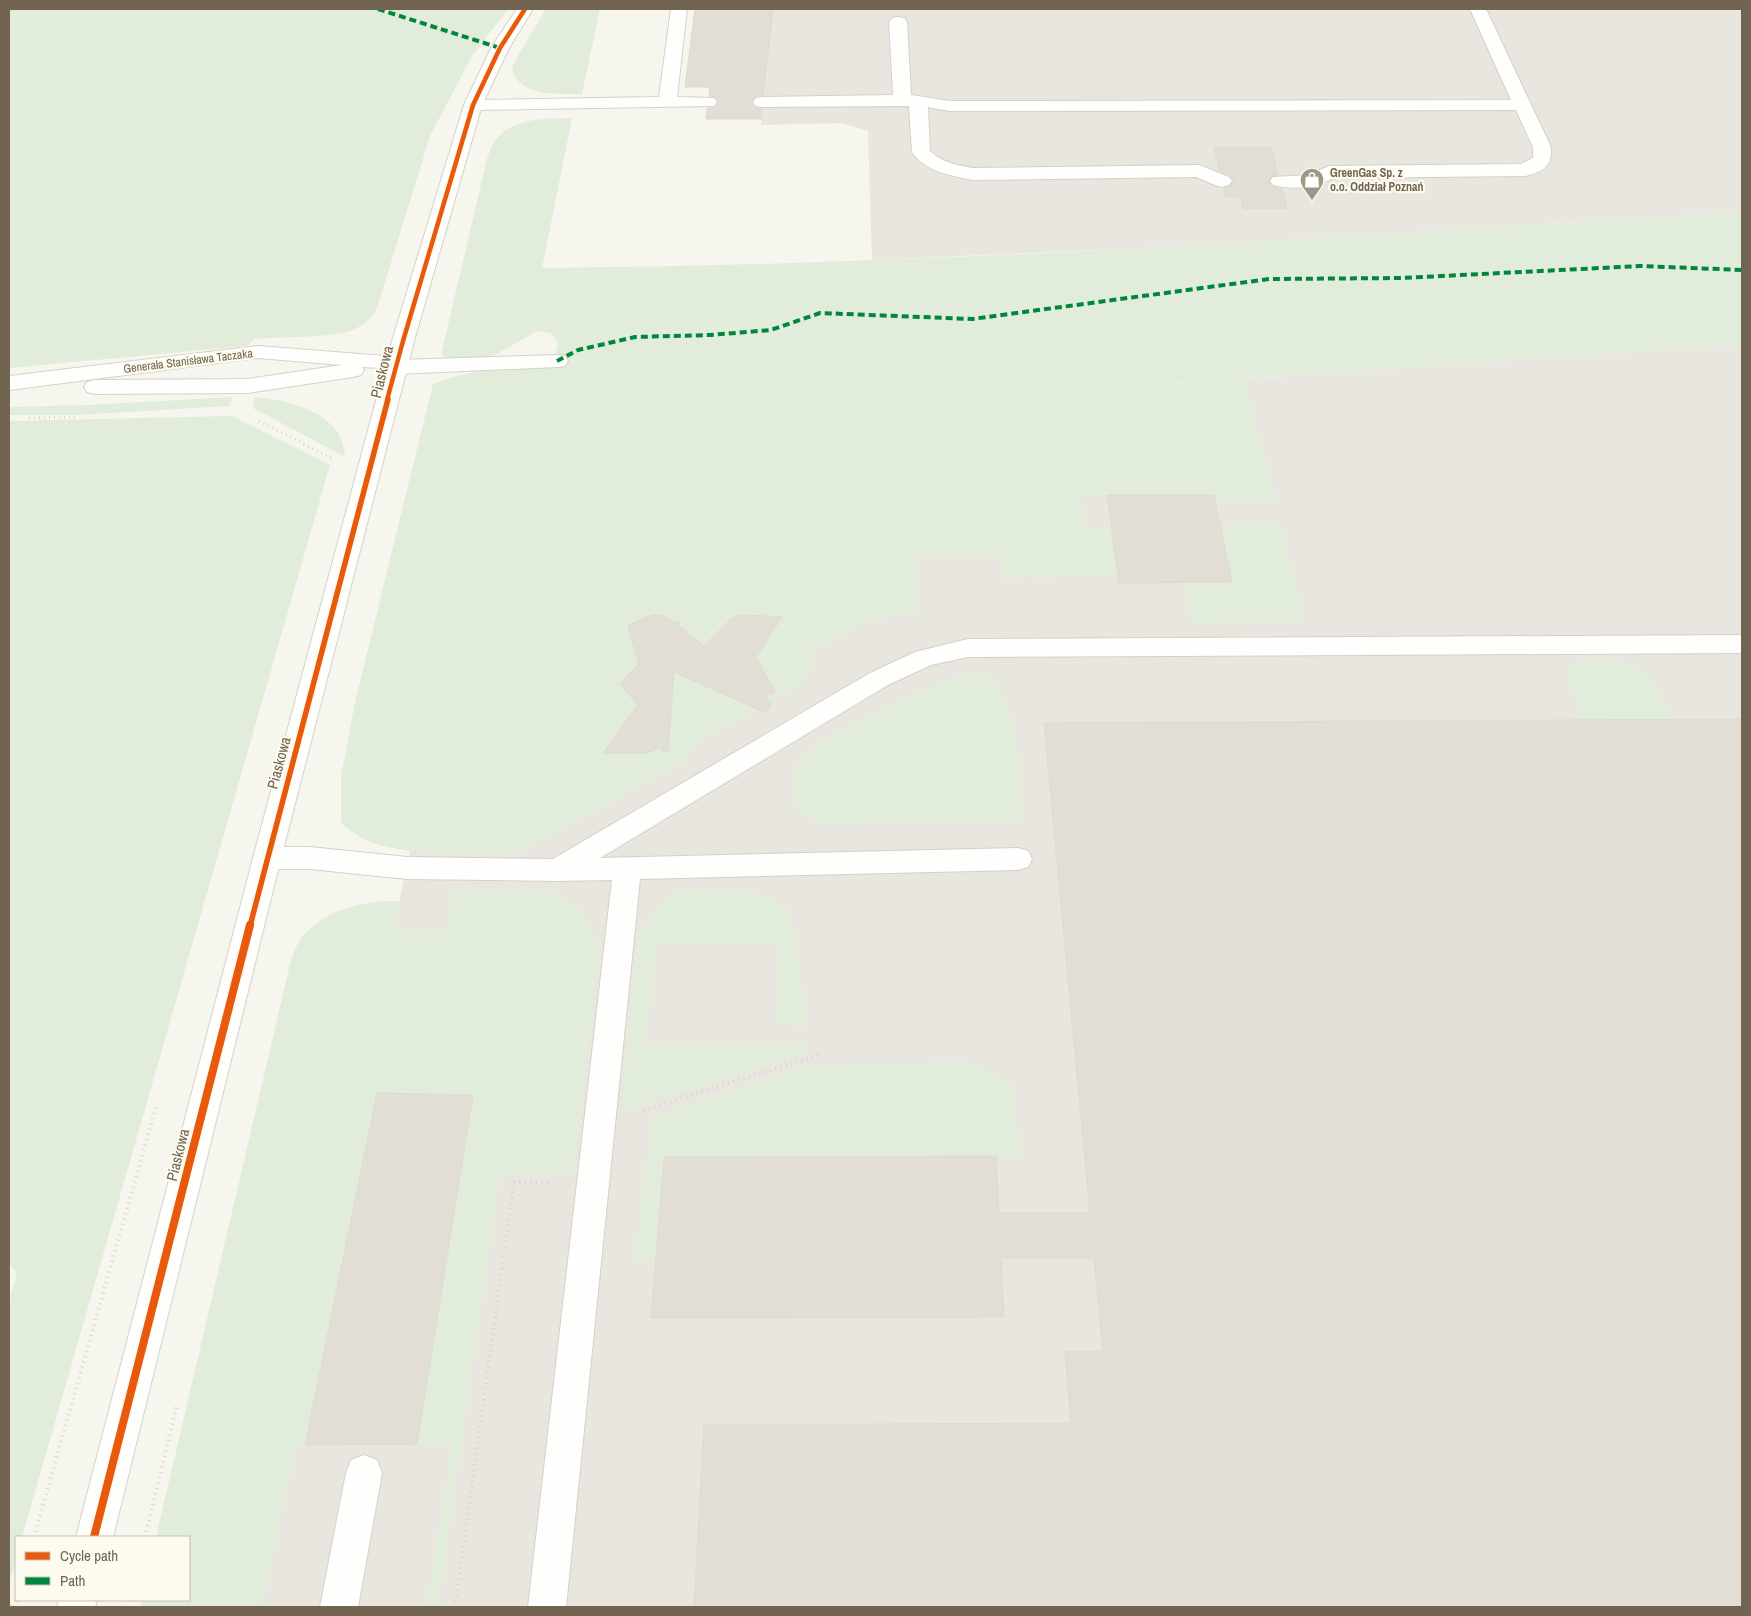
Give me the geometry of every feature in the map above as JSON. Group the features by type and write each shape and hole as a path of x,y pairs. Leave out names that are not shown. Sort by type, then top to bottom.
{"street":[{"name":"Piaskowa","path":"94,1536 266,858 397,365 473,105 500,48 526,9"},
{"path":"667,102 679,9"},
{"path":"1307,163 1329,172 1525,170 1542,160 1542,147 1478,9"},
{"path":"898,22 910,100 921,152 931,163 948,170 972,174 1199,171 1222,181"},
{"path":"762,102 910,100 949,106 1523,105"},
{"path":"473,105 708,102"},
{"path":"1199,171 1218,162"},
{"path":"1280,181 1313,181 1329,172"},
{"name":"Generała Stanisława Taczaka","path":"9,383 258,352 397,365"},
{"path":"397,365 557,361"},
{"name":"Generała Stanisława Taczaka","path":"9,388 248,386 397,365"},
{"path":"557,870 879,679 924,658 968,648 1742,644"},
{"path":"266,858 310,858 407,868 557,870 1018,859"},
{"path":"547,1607 627,868"},
{"path":"339,1607 364,1473"}],"path":[{"path":"28,418 86,417"},
{"path":"258,420 338,462"},
{"path":"34,1536 159,1096"}],"shaded area":[{"path":"768,9 1742,9 1742,212 1186,246 872,260 868,131 842,123 761,125"},
{"path":"1742,344 1742,1607 248,1607 410,851 653,421"}],"green space":[{"path":"9,9 508,9 472,56 430,136 377,308 362,325 346,332 334,334 254,339 247,346 9,368"},
{"path":"546,9 600,9 582,94 540,92 521,83 515,76 512,66"},
{"path":"572,118 542,268 842,261 1142,248 1742,212 1742,344 1028,394 1244,380 1277,501 1216,501 1214,495 1081,496 1085,528 1112,528 1119,577 1001,578 999,555 919,555 916,586 919,613 869,620 811,652 816,659 807,675 793,690 698,742 684,763 524,850 508,853 452,853 412,851 376,844 360,837 341,823 341,777 356,698 433,384 477,372 520,370 537,366 555,356 558,344 551,333 537,331 486,360 450,359 441,355 487,159 495,141 510,127 540,119"},
{"path":"233,397 229,406 77,415 9,415 9,407 90,405"},
{"path":"255,397 298,406 325,419 335,429 342,442 345,457 253,408"},
{"path":"232,416 330,465 22,1536 15,1536 15,1563 9,1585 9,1301 17,1274 9,1263 9,421"},
{"path":"1220,525 1278,525 1281,529 1306,622 1192,623 1183,582 1232,582"},
{"path":"1598,659 1628,664 1647,675 1659,692 1672,719 1584,720 1567,679 1568,667 1577,662"},
{"path":"971,673 988,674 999,685 1006,708 1016,727 1023,822 820,825 799,810 792,793 794,773 798,763 813,747 867,716 896,702 925,689"},
{"path":"683,889 750,892 773,897 791,913 808,1026 775,1025 779,943 657,943 645,1045 809,1044 810,1051 621,1111 638,939 655,909"},
{"path":"453,892 553,893 574,904 587,919 595,937 598,961 573,1175 500,1176 438,1607 427,1607 452,1444 417,1444 377,1093 305,1445 296,1445 262,1607 140,1607 142,1601 190,1601 190,1536 156,1536 291,960 297,946 301,938 311,928 334,913 359,905 386,901 400,901 393,930 445,930"},
{"path":"966,1062 991,1072 1013,1086 1021,1156 664,1157 655,1259 635,1259 651,1116 811,1064"}],"building":[{"path":"695,9 773,9 763,95 756,96 751,102 754,107 762,109 761,119 706,119 707,108 714,108 719,102 716,97 709,96 710,87 685,87"},
{"path":"1214,147 1271,147 1278,175 1272,176 1268,181 1273,187 1282,189 1287,209 1243,209 1240,197 1225,197 1224,188 1230,186 1234,181 1230,175 1220,171"},
{"path":"1107,495 1214,495 1232,582 1119,583"},
{"path":"664,616 676,623 679,620 678,625 704,646 730,620 737,616 782,617 756,657 775,692 763,695 772,703 766,713 674,672 668,751 662,751 661,747 647,753 603,753 638,705 620,684 639,664 628,626 646,617"},
{"path":"1742,719 1742,1607 694,1607 704,1425 1071,1423 1065,1351 1103,1351 1094,1258 1001,1258 1004,1317 651,1318 664,1157 996,1156 999,1213 1090,1213 1044,723"},
{"path":"377,1093 473,1095 417,1444 305,1445"}],"marked path":[{"path":"378,9 500,48"},
{"path":"557,361 578,350 635,337 710,335 771,330 820,313 972,319 1269,279 1402,278 1640,266 1742,270"}],"cycle path":[{"path":"94,1536 267,858 403,341 473,105 500,48 525,9"}],"place":[{"name":"GreenGas Sp. z o.o. Oddział Poznań","path":"1312,201"}]}
